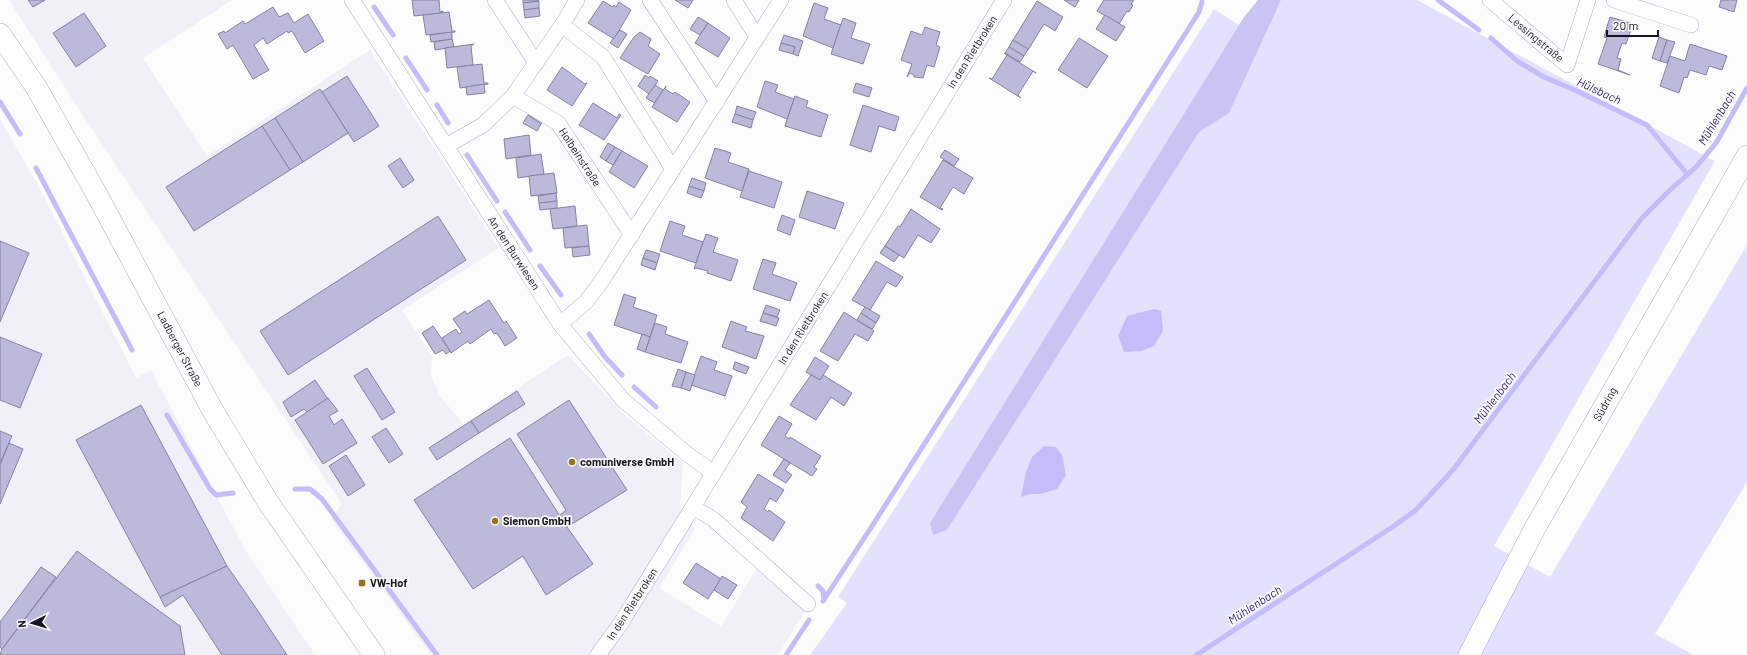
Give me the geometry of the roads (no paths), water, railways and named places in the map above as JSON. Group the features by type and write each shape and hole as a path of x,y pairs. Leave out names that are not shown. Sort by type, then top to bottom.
{"main road":[{"name":"Ladberger Straße","path":"0,34 36,87 96,193 217,417 268,502 374,655"},
{"name":"Südring","path":"1469,655 1535,528 1747,156"}],"street":[{"name":"An den Burwiesen","path":"352,0 560,324 623,400 687,454 714,473"},
{"path":"495,0 536,63"},
{"path":"446,146 483,125 513,96 562,25 577,0"},
{"path":"650,0 717,102"},
{"path":"734,0 757,37"},
{"path":"560,324 586,302 604,279 781,0"},
{"name":"In den Rietbroken","path":"598,655 621,623 693,507 1004,0"},
{"name":"Lessingstraße","path":"1490,0 1567,64 1588,0"},
{"path":"1614,0 1691,25"},
{"path":"562,25 603,57 673,169"},
{"name":"Holbeinstraße","path":"513,96 558,123 632,235"},
{"path":"693,507 712,519 808,604"}],"waterway":[{"name":"Hülsbach","path":"1438,0 1479,30"},
{"path":"823,601 1199,12 1202,2"},
{"path":"374,7 393,35"},
{"name":"Hülsbach","path":"1491,38 1517,61 1544,77 1647,125 1687,174"},
{"path":"406,58 427,90"},
{"name":"Mühlenbach","path":"1196,655 1394,526 1416,510 1453,470 1642,218 1696,167 1716,143 1747,88"},
{"path":"0,102 20,134"},
{"path":"437,105 448,123"},
{"path":"467,155 497,201"},
{"path":"36,168 132,350"},
{"path":"505,212 530,250"},
{"path":"540,266 561,295"},
{"path":"589,334 605,357 622,375"},
{"path":"634,387 656,407"},
{"path":"167,415 210,489 216,495 233,493"},
{"path":"295,489 310,489 322,499 437,655"},
{"path":"818,586 823,591 824,600"},
{"path":"786,655 809,620"}],"place":[{"name":"comuniverse GmbH","path":"572,462"},
{"name":"Siemon GmbH","path":"495,521"},
{"name":"VW-Hof","path":"362,583"}]}
